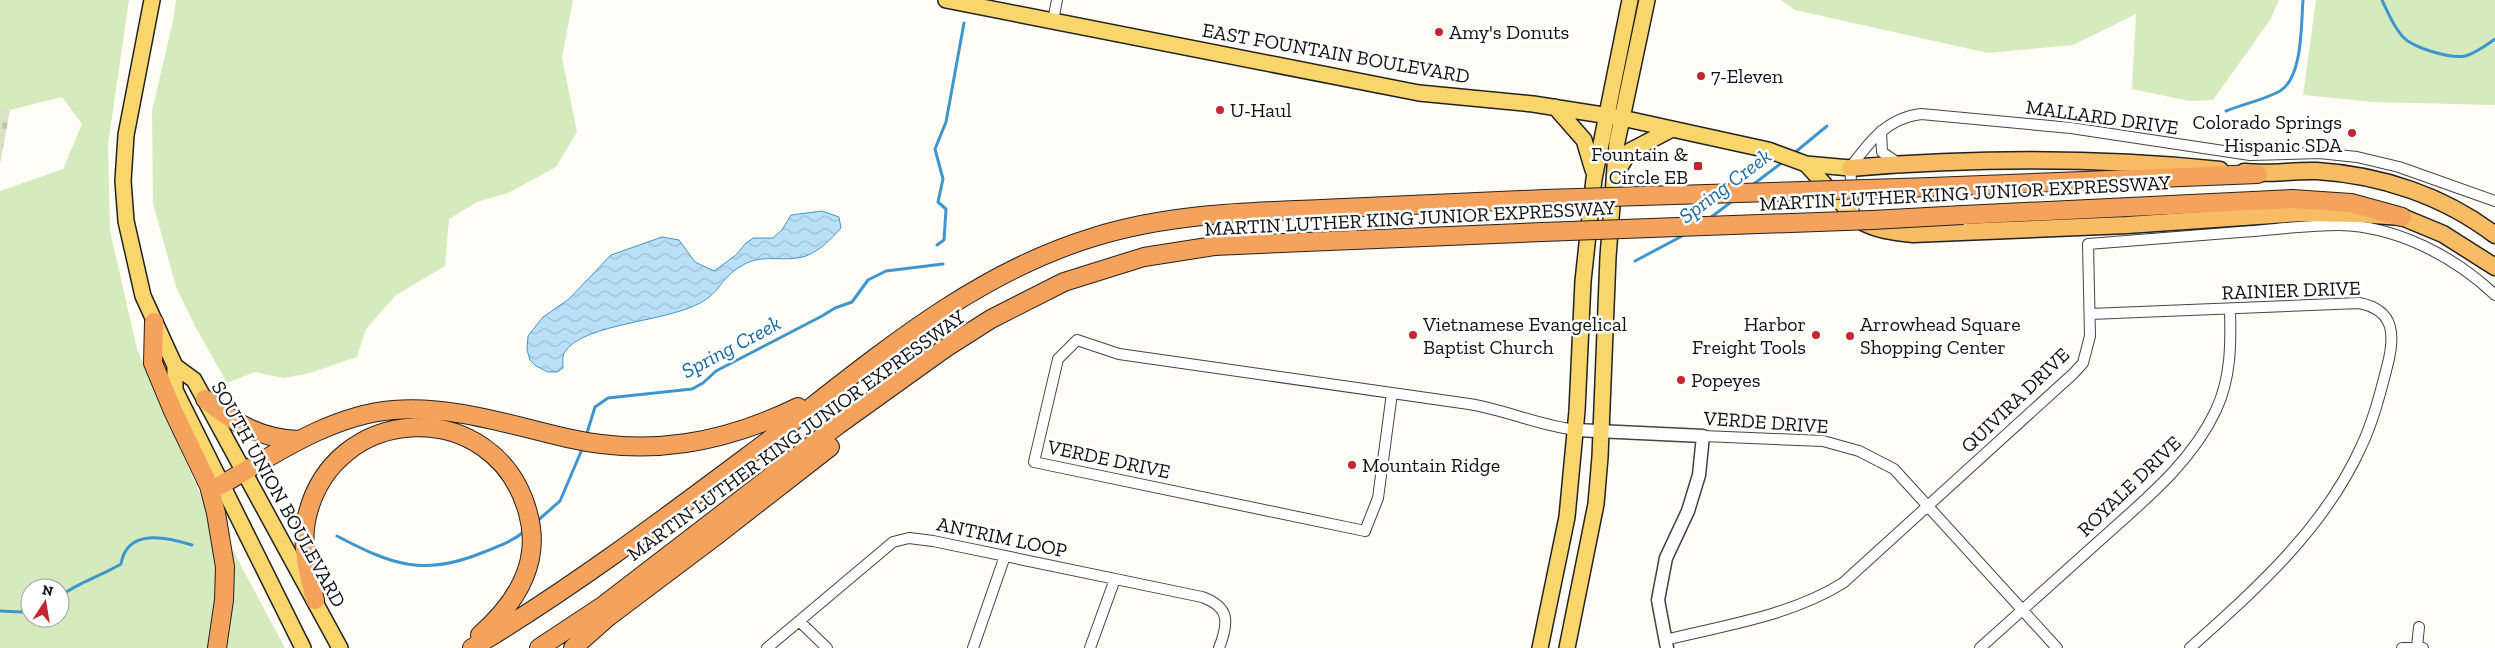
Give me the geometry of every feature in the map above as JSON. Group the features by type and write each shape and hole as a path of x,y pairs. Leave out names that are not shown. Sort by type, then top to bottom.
{"highway":[{"path":"1850,168 1899,164 2067,160 2190,167 2258,174 2315,171 2362,176 2427,195 2453,207 2495,235"},
{"name":"MARTIN LUTHER KING JUNIOR EXPRESSWAY","path":"472,648 532,612 623,548 828,393 961,297 1030,261 1093,237 1147,224 1225,214 1544,199 1931,187 2258,174"},
{"name":"MARTIN LUTHER KING JUNIOR EXPRESSWAY","path":"539,648 604,605 838,425 944,349 991,319 1064,282 1114,265 1176,251 1251,243 1872,220 2292,199 2351,203 2402,217"},
{"path":"1854,217 1869,226 1913,234 2127,225 2302,213 2402,217 2443,234 2495,267"},
{"path":"154,322 152,364 172,411 209,486 216,513 225,567 224,600 216,648"},
{"path":"573,648 608,617 717,536 898,393 944,349"},
{"path":"221,484 299,440 353,418 391,410 419,408 437,410 592,443 652,447 720,438 769,421 828,393"},
{"path":"205,399 239,425 259,434 279,440 299,440"},
{"path":"315,600 306,556 306,523 315,495 331,469 352,448 365,440 396,429 429,428 464,436 498,458 523,494 532,532 528,570 517,595 503,613 465,648"}],"main road":[{"name":"SOUTH UNION BOULEVARD","path":"152,0 130,110 123,181 126,221 132,259 142,296 175,366 175,390 303,648"},
{"name":"EAST FOUNTAIN BOULEVARD","path":"946,0 1419,93 1555,107 1622,118 1768,150 1810,169 1854,217"},
{"path":"1540,648 1563,543 1573,462 1582,281 1594,179 1605,116 1630,0"},
{"path":"1567,648 1589,543 1600,457 1612,180 1622,118 1647,0"},
{"path":"1555,107 1584,140 1594,179"},
{"path":"1612,180 1630,152 1672,129"},
{"name":"EAST FOUNTAIN BOULEVARD","path":"1810,169 1850,168"},
{"path":"1810,169 1851,185"},
{"name":"SOUTH UNION BOULEVARD","path":"175,366 194,380 340,648"}],"street":[{"path":"1053,22 1057,0"},
{"name":"MALLARD DRIVE","path":"1850,168 1867,144 1881,131 1910,115 1932,114 2070,128 2250,155 2338,155 2399,167 2495,201"},
{"path":"1881,131 1882,152 1899,164"},
{"path":"1850,168 1854,217"},
{"name":"QUIVIRA DRIVE","path":"1666,644 1782,611 1824,595 1843,583 2083,363 2090,336 2088,244 2338,225 2378,231 2422,246 2446,258 2472,275 2495,295"},
{"name":"RAINIER DRIVE","path":"2090,314 2230,310 2359,303 2372,305 2381,311 2388,320 2392,345 2380,392 2361,447 2331,500 2294,549 2241,602 2190,648"},
{"name":"ROYALE DRIVE","path":"1980,648 2131,512 2196,446 2217,408 2226,382 2231,343 2230,310"},
{"name":"VERDE DRIVE","path":"1392,393 1378,498 1365,531 1034,462 1058,359 1077,340 1120,354 1485,406 1546,426 1601,432 1823,441 1859,451 1894,469 2057,648"},
{"path":"1666,644 1658,600 1666,558 1688,511 1699,475 1703,436"},
{"name":"ANTRIM LOOP","path":"767,648 893,542 900,539 922,539 1202,597 1218,605 1224,612 1226,622 1219,648"},
{"path":"973,648 1006,556"},
{"path":"1090,648 1115,579"},
{"path":"799,621 827,648"},
{"path":"2402,648 2420,648 2419,627"}],"green space":[{"path":"0,0 129,0 108,144 110,231 137,349 209,515 218,570 208,648 0,648 0,191 63,169 82,124 62,97 10,110 0,108"},
{"path":"176,0 573,0 562,58 577,132 556,167 508,193 477,202 449,219 445,266 396,295 366,329 357,357 310,373 283,378 255,372 227,383 196,328 176,287 153,203 152,111 173,21"},
{"path":"1781,0 2279,0 2270,20 2213,100 2189,101 2132,89 2136,14 2073,45 1988,53 1795,10"},
{"path":"2316,0 2495,0 2495,105 2373,102 2303,95"},
{"path":"0,108 10,110 0,164"},
{"path":"230,545 285,648 222,648 229,605"}],"water":[{"path":"822,211 839,217 841,228 825,244 811,254 790,259 751,261 731,273 708,298 693,306 675,313 590,334 574,342 564,353 563,368 557,372 548,372 536,366 530,360 527,350 528,336 543,317 569,299 611,255 662,237 679,240 695,262 714,271 736,255 753,238 773,238 782,230 791,215"}],"waterway":[{"name":"Spring Creek","path":"2226,111 2274,94 2288,84 2297,62 2303,0"},
{"name":"Spring Creek","path":"2382,0 2399,33 2408,41 2423,49 2451,56 2465,56 2477,51 2495,39"},
{"path":"937,245 944,240 946,209 938,202 943,179 935,149 946,122 964,23"},
{"name":"Spring Creek","path":"1793,154 1827,126"},
{"name":"Spring Creek","path":"1751,186 1784,161"},
{"name":"Spring Creek","path":"1710,218 1735,199"},
{"name":"Spring Creek","path":"1635,261 1686,234"},
{"name":"Spring Creek","path":"586,436 595,407 608,398 692,389 703,383 716,371 835,308 852,302 868,280 886,271 943,264"},
{"name":"Spring Creek","path":"536,522 560,501 583,447"},
{"name":"Spring Creek","path":"337,536 392,560 426,566 463,560 506,543 525,531"},
{"name":"Spring Creek","path":"70,589 121,564 125,553 131,545 139,540 160,538 192,545"},
{"name":"Spring Creek","path":"0,611 20,612"}],"place":[{"name":"Amy's Donuts","path":"1439,32"},
{"name":"7-Eleven","path":"1701,76"},
{"name":"U-Haul","path":"1220,110"},
{"name":"Colorado Springs Hispanic SDA","path":"2352,133"},
{"name":"Fountain & Circle EB","path":"1698,166"},
{"name":"Vietnamese Evangelical Baptist Church","path":"1413,335"},
{"name":"Harbor Freight Tools","path":"1816,335"},
{"name":"Arrowhead Square Shopping Center","path":"1850,336"},
{"name":"Popeyes","path":"1681,380"},
{"name":"Mountain Ridge","path":"1352,465"}]}
